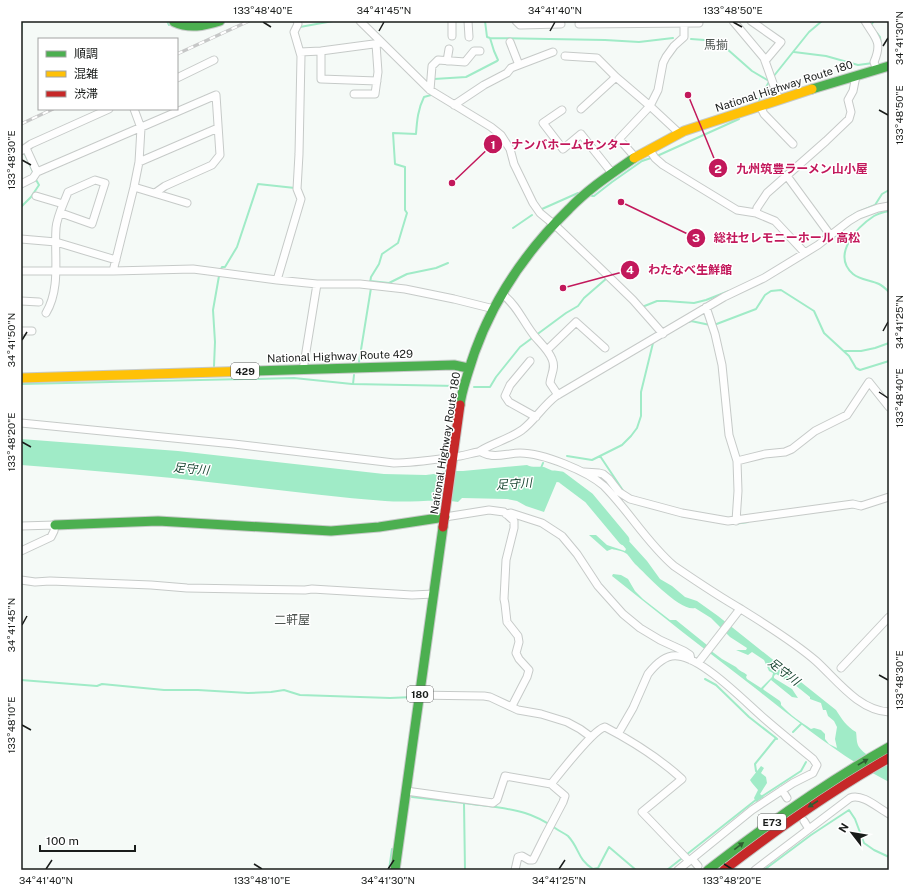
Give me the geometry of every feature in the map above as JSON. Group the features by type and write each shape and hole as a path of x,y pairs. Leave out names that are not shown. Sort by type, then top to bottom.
{"main road":[{"path":"174,21 183,25 197,27 220,21"},
{"name":"National Highway Route 180","path":"395,870 406,791 416,696 434,594 461,398 468,368 477,345 502,294 530,252 554,224 583,196 635,157 653,155 679,133 856,76 875,65 889,66"},
{"name":"National Highway Route 429","path":"21,378 454,365 468,368"},
{"path":"55,525 158,521 332,531 379,527 446,514"},
{"name":"E73","path":"708,870 754,835 838,777 889,747"},
{"name":"E73","path":"724,870 808,807 889,758"}],"street":[{"path":"360,21 378,44 430,90 491,127 501,135 510,149 514,164 533,203 540,213 554,224 599,267 640,308 662,334"},
{"path":"452,21 452,36"},
{"path":"468,21 469,37"},
{"path":"516,21 520,25 561,24"},
{"path":"751,21 781,42 765,61"},
{"path":"579,24 699,22"},
{"path":"738,22 764,58 779,100"},
{"path":"868,22 877,38 878,50 875,65"},
{"path":"635,157 619,139 650,106 658,90 663,63 674,46 684,37 684,23"},
{"path":"277,280 301,199 297,189 301,52 294,32 297,24"},
{"path":"510,42 519,65"},
{"path":"301,52 378,44"},
{"path":"354,94 375,94 378,72 378,44"},
{"path":"447,61 449,49"},
{"path":"321,51 321,79 377,81"},
{"path":"430,90 432,66 438,60 465,62 474,51 480,51"},
{"path":"454,105 484,85 507,73 511,68 553,52"},
{"path":"565,56 597,58 679,133"},
{"path":"178,78 214,60"},
{"path":"756,213 757,208 767,193 849,119 851,112 848,100 853,91 856,76"},
{"path":"580,109 616,77"},
{"path":"21,184 35,174 216,95 220,155 212,165 165,186 155,193"},
{"path":"760,106 764,114 792,144"},
{"path":"35,174 23,150 31,144 107,110"},
{"path":"113,271 139,162 141,128 134,110"},
{"path":"562,110 544,123 563,149 581,134 612,173"},
{"path":"139,162 218,128"},
{"path":"653,155 673,171 737,210 756,213 775,222 804,252"},
{"path":"787,176 830,234"},
{"path":"46,313 51,304 57,270 56,226 60,213 63,204 68,192 95,180 105,183 92,224 60,213"},
{"path":"134,187 187,203"},
{"path":"36,196 63,204"},
{"path":"21,423 234,444 394,463 453,461 480,452 516,434 558,395 724,297 764,278 859,215 878,208 889,206"},
{"path":"21,239 56,242 116,260"},
{"path":"21,271 193,269 317,284 360,284 405,289 494,309"},
{"path":"303,370 317,284"},
{"path":"502,294 510,299 534,336 547,350 552,359 554,367 550,383 558,395"},
{"path":"21,301 39,302"},
{"path":"706,308 715,334 722,365 729,435 737,461 738,491 736,521"},
{"path":"547,350 576,322 605,348"},
{"path":"21,331 32,331"},
{"path":"530,361 510,385 505,396 509,402 536,417"},
{"path":"737,461 764,454 786,452 792,449 815,431 847,415 869,382 889,407"},
{"path":"480,452 490,456 519,453 534,454 584,472 605,487 668,561 739,611 773,630 804,651 858,700 879,711 889,712"},
{"path":"584,472 604,474 619,492 630,499 682,513 728,521 853,504 861,506 889,497"},
{"path":"446,514 489,510 504,512 514,521 514,528 506,560 504,599 507,622 518,636 519,642 516,653 519,659 529,670 512,706"},
{"path":"506,514 511,513 542,523 562,536 577,554 598,586 623,614 640,628 684,651 697,660 813,759 817,765 813,773 793,783 752,810 687,858 678,870"},
{"path":"21,526 55,525 51,536 21,551"},
{"path":"21,580 35,582 50,581 144,584 188,588 312,589 412,595 434,594"},
{"path":"697,660 739,611"},
{"path":"841,668 889,617"},
{"path":"618,734 633,708 648,674 652,669 663,660 674,655 697,660"},
{"path":"416,696 484,696 512,706 518,710 541,714 567,722 591,737"},
{"path":"551,784 591,737 601,728 605,727 618,734 663,763 682,779 642,812 687,858 698,866"},
{"path":"406,791 492,803 497,800 505,776 551,784 565,796 563,802 550,825 534,860 529,860 522,856 518,857 515,870"},
{"path":"782,790 788,798"},
{"path":"755,870 850,798 855,796 862,798 889,814"},
{"path":"804,821 809,829"}],"water":[{"path":"21,439 178,451 384,474 426,475 441,473 443,471 463,471 527,465 533,467 544,467 560,474 544,512 526,506 517,501 507,499 462,498 458,502 385,501 200,481 21,465"},
{"path":"617,528 647,561 660,579 672,586 685,597 697,601 718,616 836,710 847,725 856,732 857,743 861,750 889,767 889,782 854,762 787,714 612,576 613,574 621,575 628,579 635,591 643,599 670,620 676,620 707,645 706,647 746,674 747,679 761,688 772,677 773,673 769,671 764,660 752,652 748,655 736,650 746,650 747,648 730,637 711,618 695,608 689,608 672,598 635,564 627,554 622,551 612,549 607,551 589,535 596,535 607,545 625,551 626,549 614,534 614,530","holes":["776,674 795,685 810,697 810,699 821,703 823,710 826,710 828,716 834,721 837,727 835,739 837,748 829,744 825,739 825,734 821,730 814,728 811,729 799,721 784,709 780,701 763,689 771,680 792,697 798,698 792,689 774,678 774,676"]},
{"path":"761,766 764,768 761,773 766,777 767,783 760,794 764,797 756,802 754,798 758,790 750,780"}],"waterway":[{"path":"21,36 22,21"},
{"path":"167,21 169,25"},
{"path":"300,27 333,21"},
{"path":"485,21 487,37 490,38 639,42 673,38"},
{"path":"773,77 809,32 822,21"},
{"path":"872,26 871,25 874,21"},
{"path":"877,33 880,37 881,45"},
{"path":"434,79 466,77 497,61 498,60 490,38"},
{"path":"691,39 718,41 752,71 769,81"},
{"path":"794,52 826,56 858,65 873,63"},
{"path":"759,100 770,80"},
{"path":"370,283 371,277 379,264 382,254 398,243 407,213 405,210 405,167 395,164 393,133 416,134 420,106 424,97 431,95"},
{"path":"592,196 642,161 657,156 739,119"},
{"path":"24,152 34,174"},
{"path":"21,207 31,197 39,185 35,178"},
{"path":"221,269 222,267 225,267 237,247 258,184 295,188"},
{"path":"861,211 875,205 882,194 889,190"},
{"path":"542,209 578,193"},
{"path":"889,211 874,216 860,227 854,234 845,250 847,267 853,274 859,278 879,284 889,292"},
{"path":"848,218 856,213"},
{"path":"513,228 532,215"},
{"path":"370,281 389,283 407,274 436,268 448,263"},
{"path":"214,366 215,342 213,310 219,276"},
{"path":"474,387 490,387 520,347 566,313 578,306 584,298 607,278"},
{"path":"359,362 371,288"},
{"path":"714,325 756,309 765,295 771,291 781,290 814,311 824,333 849,356 856,368 860,370 889,361"},
{"path":"642,307 657,301 694,303 729,291"},
{"path":"689,322 691,321 710,325"},
{"path":"567,456 592,460 622,445 631,436 637,428 641,416 641,392 654,342"},
{"path":"844,351 861,351 889,343"},
{"path":"353,384 354,375"},
{"path":"21,384 294,378 352,384 457,386"},
{"path":"600,456 624,492"},
{"path":"541,468 543,463"},
{"name":"足守川","path":"545,479 554,476 561,477 589,498 624,540"},
{"path":"731,523 748,522"},
{"path":"705,679 716,685 749,717 776,738"},
{"path":"21,680 97,686 102,684 164,690 198,690 248,693 284,690 300,695 390,698 413,697"},
{"path":"793,732 801,724"},
{"path":"757,772 755,764 776,738 777,739"},
{"path":"761,797 801,771 806,762"},
{"path":"412,797 464,803 465,870"},
{"path":"667,870 757,799"},
{"path":"464,803 510,809 529,814 540,819 568,836 575,845 581,858 593,869 598,868 609,847 636,870"},
{"path":"764,870 811,835 849,810 855,819 864,843 874,850 889,857"},
{"path":"389,870 392,849"}],"railway":[{"path":"178,54 249,21"},
{"path":"21,124 51,110"}],"traffic: fast":[{"path":"174,22 185,26 197,26 220,21"},
{"path":"812,89 889,66"},
{"path":"460,405 467,376 484,329 507,286 521,265 552,227 576,202 600,182 634,158"},
{"path":"252,371 454,365 468,368"},
{"path":"55,525 158,521 331,531 379,527 445,517"},
{"path":"395,870 443,527"},
{"path":"708,870 796,805 889,747"}],"traffic: slow":[{"path":"634,158 684,131 812,89"},
{"path":"21,378 252,371"}],"traffic: jam":[{"path":"443,527 460,405"},
{"path":"724,870 805,811 889,758"}],"place":[{"name":"九州筑豊ラーメン山小屋","path":"688,95"},
{"name":"ナンバホームセンター","path":"452,183"},
{"name":"総社セレモニーホール 高松","path":"621,202"},
{"name":"わたなべ生鮮館","path":"563,288"}],"district":[{"name":"馬揃","path":"716,45"},
{"name":"二軒屋","path":"292,620"}]}
